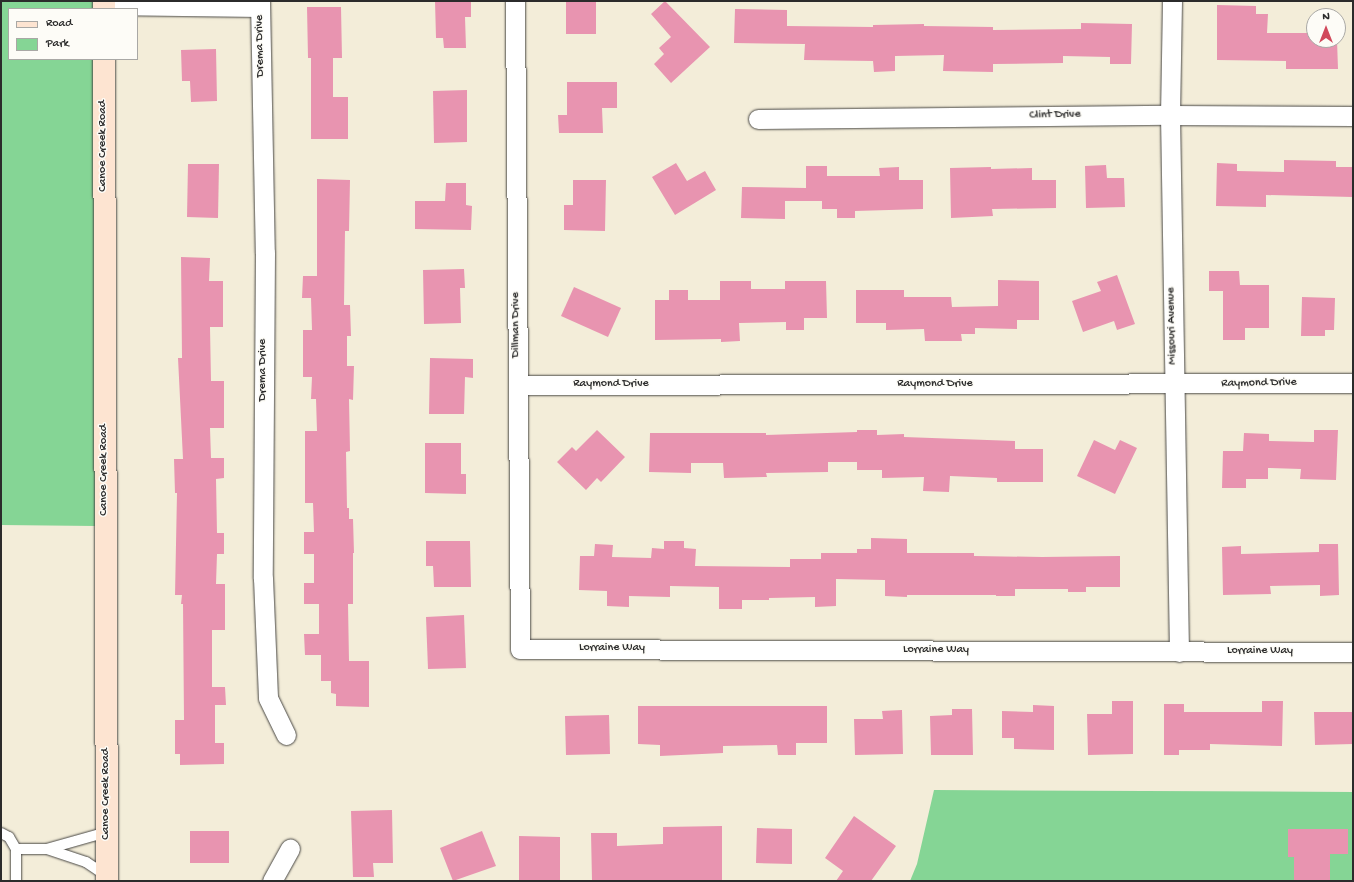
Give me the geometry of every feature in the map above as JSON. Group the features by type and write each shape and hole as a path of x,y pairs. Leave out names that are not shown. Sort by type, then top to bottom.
{"main road":[{"name":"Canoe Creek Road","path":"104,60 107,878"}],"street":[{"name":"Dillman Drive","path":"515,1 520,649"},
{"name":"Missouri Avenue","path":"1172,1 1170,115 1179,652"},
{"path":"104,5 260,4"},
{"name":"Drema Drive","path":"260,4 265,253 263,578 268,698 286,735"},
{"name":"Clint Drive","path":"758,119 1170,115 1353,116"},
{"name":"Raymond Drive","path":"518,384 1353,383"},
{"name":"Lorraine Way","path":"520,649 1353,652"},
{"path":"272,881 290,849"}],"lane":[{"path":"16,849 47,849 107,832"},
{"path":"1,833 9,837 16,849 16,881"},
{"path":"47,849 86,862 107,878"}],"green space":[{"path":"1,1 94,1 94,8 8,8 8,60 95,60 96,526 1,525"},
{"path":"934,790 1353,792 1353,881 910,881 917,864"}],"building":[{"path":"435,1 471,1 471,17 465,17 466,48 444,48 443,38 436,38"},
{"path":"566,1 596,1 596,34 566,34"},
{"path":"665,1 710,47 671,83 654,64 664,54 659,48 671,37 651,14"},
{"path":"1217,5 1256,6 1256,14 1268,14 1267,33 1306,33 1306,48 1337,48 1338,69 1286,69 1286,61 1217,60"},
{"path":"307,7 341,7 342,58 333,58 333,97 348,97 348,139 311,139 311,58 308,58"},
{"path":"735,9 787,10 787,26 873,27 873,25 924,24 924,26 993,27 993,30 1081,29 1081,23 1132,24 1131,64 1110,64 1110,57 1063,56 1063,63 993,64 993,72 943,71 944,55 895,56 895,71 874,72 873,61 804,60 805,44 734,43"},
{"path":"216,49 217,101 191,102 190,81 182,81 181,50"},
{"path":"567,82 617,82 617,108 602,108 603,133 559,133 558,115 567,115"},
{"path":"467,90 467,142 434,143 433,91"},
{"path":"1284,160 1336,161 1336,167 1353,167 1353,197 1266,195 1266,207 1216,206 1217,163 1237,164 1237,171 1284,172"},
{"path":"676,163 687,181 705,171 716,190 675,215 652,177"},
{"path":"188,164 219,164 218,218 187,217"},
{"path":"1106,165 1107,178 1124,178 1125,207 1086,208 1085,166"},
{"path":"806,166 827,166 827,176 880,176 879,168 899,167 899,180 923,180 923,209 855,211 855,218 837,218 837,209 822,209 822,201 785,201 785,219 741,218 742,187 806,188"},
{"path":"991,167 991,169 1032,168 1032,180 1056,180 1056,208 992,209 993,216 951,218 950,168"},
{"path":"317,179 350,180 349,231 345,231 344,305 350,305 351,336 347,336 347,366 354,366 353,400 349,399 350,451 346,452 347,508 349,508 349,519 353,519 354,553 353,604 348,604 349,661 369,661 369,707 336,706 336,694 331,693 331,681 321,681 321,655 305,655 304,634 319,634 319,604 304,604 304,583 314,583 314,554 304,554 304,532 314,532 313,503 305,503 305,431 317,431 316,399 311,399 312,377 303,377 303,330 312,330 311,298 302,298 303,276 317,276"},
{"path":"573,180 606,180 605,231 564,230 564,205 573,205"},
{"path":"446,183 466,183 466,205 472,206 471,230 415,229 415,201 445,201"},
{"path":"181,257 210,258 209,281 223,281 223,327 210,327 211,381 224,381 224,428 210,428 211,458 224,458 224,478 216,479 217,533 224,533 224,554 217,554 216,584 225,584 225,630 212,630 212,687 225,687 226,705 215,705 215,743 224,743 224,764 180,765 180,754 175,754 175,720 184,720 183,604 181,604 182,595 175,595 177,493 175,493 174,459 183,459 178,358 182,358"},
{"path":"464,269 465,288 460,288 461,323 424,324 423,270"},
{"path":"1209,271 1239,271 1240,285 1269,285 1269,328 1245,328 1245,340 1223,340 1223,291 1209,291"},
{"path":"1117,275 1135,324 1117,330 1114,321 1083,332 1072,301 1101,291 1097,282"},
{"path":"998,280 1039,281 1039,320 1017,320 1017,329 975,328 975,334 961,334 962,341 925,341 924,329 886,330 886,323 856,323 856,290 904,290 904,297 951,297 952,307 998,306"},
{"path":"720,281 751,281 751,289 785,289 785,281 826,281 827,318 804,318 804,330 786,330 786,322 739,323 740,341 721,342 721,339 655,340 655,300 669,300 669,290 688,290 688,300 720,300"},
{"path":"574,287 621,308 608,337 561,316"},
{"path":"1302,297 1335,298 1334,330 1325,330 1325,336 1301,336"},
{"path":"430,358 473,359 473,378 465,377 464,414 429,414"},
{"path":"597,430 625,457 601,482 597,478 586,490 557,462 572,447 576,451"},
{"path":"857,430 877,430 877,435 904,434 904,437 1015,441 1015,449 1043,449 1043,482 997,482 997,478 950,476 949,492 923,491 924,477 882,478 882,470 857,470 857,462 828,462 828,472 766,473 767,477 724,478 723,463 691,463 691,473 649,472 650,433 766,433 766,435 857,432"},
{"path":"1314,430 1338,430 1336,480 1300,479 1301,469 1268,468 1268,479 1246,479 1246,488 1222,488 1223,451 1243,451 1244,433 1269,434 1269,441 1314,442"},
{"path":"1094,440 1115,450 1120,440 1137,448 1115,494 1077,476"},
{"path":"425,443 461,443 461,474 466,474 466,494 425,493"},
{"path":"871,538 907,539 907,553 974,553 974,556 1042,557 1120,556 1120,587 1086,587 1086,592 1068,592 1068,589 1015,589 1015,596 907,595 907,597 885,596 885,580 836,579 836,606 815,607 815,597 769,598 769,600 742,600 742,609 719,609 719,587 670,586 670,597 629,596 629,607 607,606 607,591 579,590 580,556 594,556 595,544 613,545 612,557 651,558 652,548 664,549 664,541 684,541 684,548 696,549 695,566 790,567 790,559 821,559 821,553 857,553 857,549 871,549"},
{"path":"426,541 470,541 471,587 434,587 433,566 426,566"},
{"path":"1319,544 1338,544 1339,595 1320,596 1320,585 1270,586 1271,594 1223,595 1222,547 1241,546 1241,554 1319,552"},
{"path":"464,615 466,668 428,669 426,617"},
{"path":"1112,701 1133,701 1133,754 1088,755 1087,714 1112,714"},
{"path":"1262,701 1283,701 1282,746 1210,744 1210,750 1179,750 1179,755 1164,755 1164,704 1184,704 1184,712 1262,712"},
{"path":"1033,705 1054,706 1054,750 1014,749 1014,738 1002,738 1002,711 1033,712"},
{"path":"638,706 827,706 827,743 796,743 796,755 778,755 777,745 723,746 723,753 660,756 660,745 638,744"},
{"path":"952,709 972,709 973,755 931,755 930,716 952,715"},
{"path":"902,710 903,754 855,755 854,719 883,719 882,711"},
{"path":"1314,712 1353,712 1353,744 1315,745"},
{"path":"609,715 610,754 566,755 565,716"},
{"path":"392,810 393,863 373,863 374,877 353,877 351,811"},
{"path":"854,816 896,846 871,881 836,881 843,871 825,858"},
{"path":"722,826 722,880 592,881 591,833 617,833 617,846 663,844 663,827"},
{"path":"757,828 792,829 792,864 756,863"},
{"path":"1288,829 1348,829 1348,854 1330,854 1330,881 1294,881 1294,857 1288,857"},
{"path":"190,831 229,831 229,863 190,863"},
{"path":"482,831 496,866 453,881 440,848"},
{"path":"519,836 560,837 560,881 519,881"}]}
